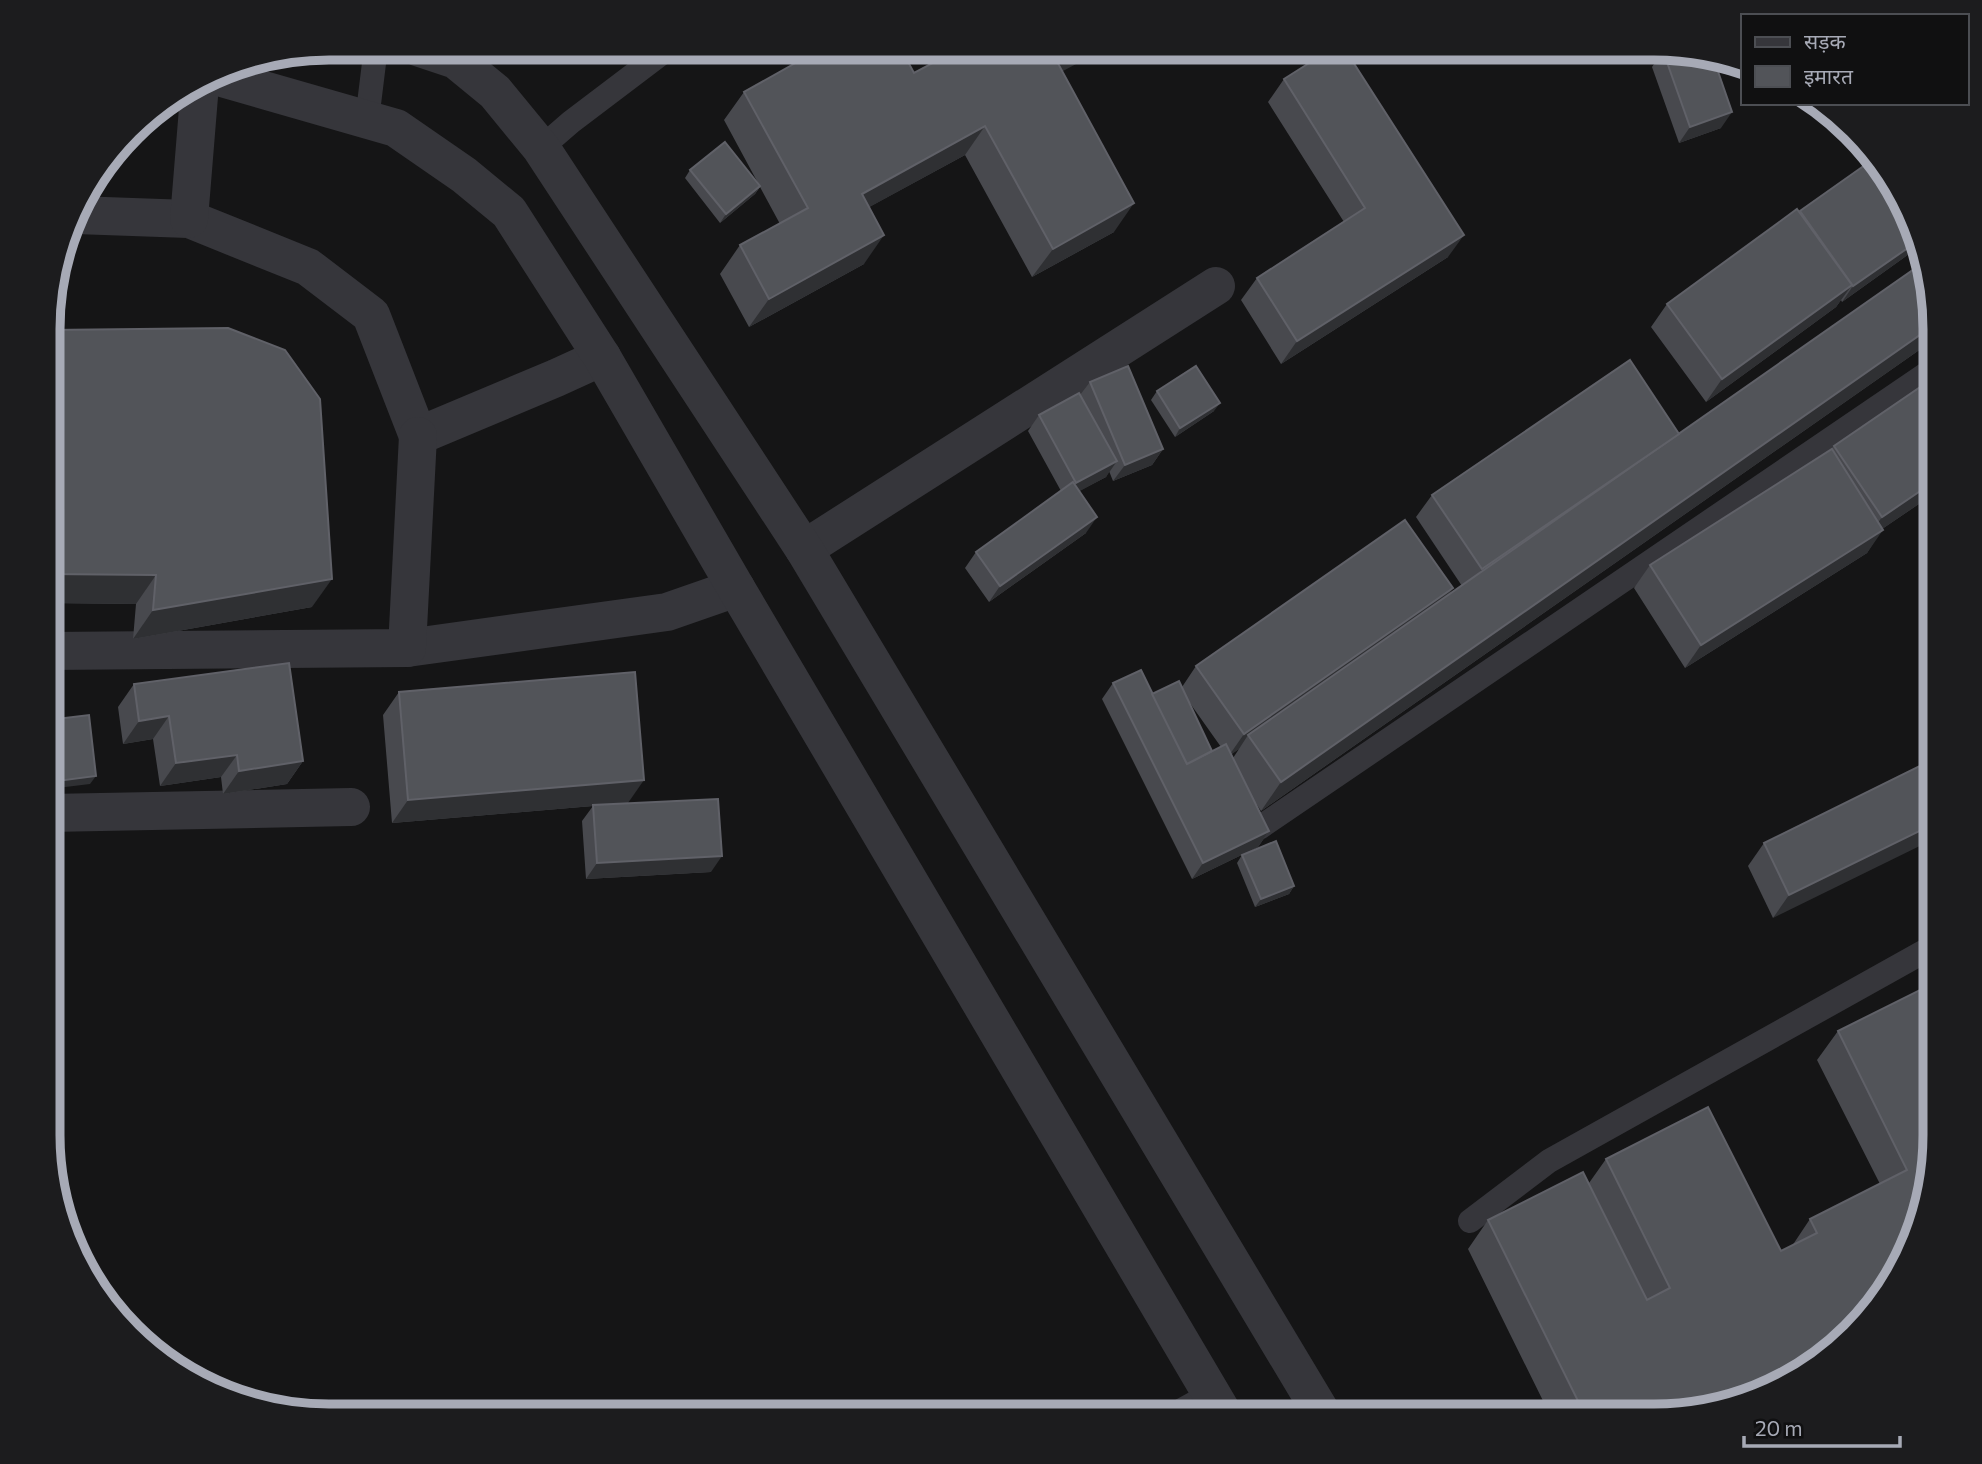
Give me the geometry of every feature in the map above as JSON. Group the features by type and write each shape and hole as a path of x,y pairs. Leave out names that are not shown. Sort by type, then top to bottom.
{"street":[{"path":"456,60 495,92 541,148 804,549 1317,1405"},
{"path":"229,79 396,128 464,175 509,212 601,357 1218,1405"},
{"path":"190,219 199,93"},
{"path":"85,215 190,219 308,267 371,315 418,436 407,648"},
{"path":"804,549 1216,286"},
{"path":"418,436 601,357"},
{"path":"60,651 407,648 667,612 736,588"},
{"path":"60,813 351,807"}],"lane":[{"path":"367,120 374,60"},
{"path":"541,148 653,60"},
{"path":"1259,828 1923,376"},
{"path":"1470,1221 1549,1161 1923,952"}],"building":[{"path":"801,60 907,60 914,73 938,60 1056,60 1134,203 1053,249 985,126 862,194 884,235 769,299 740,245 808,208 744,92"},
{"path":"1314,60 1352,60 1464,235 1297,341 1257,278 1365,208 1284,79"},
{"path":"1666,60 1717,68 1732,112 1690,127"},
{"path":"725,142 760,186 726,214 690,170"},
{"path":"1866,164 1895,210 1909,247 1853,286 1800,211"},
{"path":"1797,209 1852,285 1722,379 1667,304"},
{"path":"1915,268 1923,333 1281,782 1248,735"},
{"path":"228,328 285,350 320,399 332,579 153,610 156,575 60,574 60,330"},
{"path":"1630,360 1679,434 1482,569 1432,495"},
{"path":"1128,366 1163,449 1125,465 1090,382"},
{"path":"1196,366 1220,403 1180,428 1157,391"},
{"path":"1923,385 1923,489 1882,517 1834,446"},
{"path":"1079,393 1117,461 1076,483 1039,415"},
{"path":"1832,449 1883,530 1701,645 1650,565"},
{"path":"1073,482 1097,517 1000,586 976,552"},
{"path":"1405,520 1453,588 1244,734 1196,666"},
{"path":"289,663 303,761 239,771 237,755 176,763 169,716 139,721 134,684"},
{"path":"1141,670 1187,764 1226,744 1269,831 1203,863 1113,683"},
{"path":"635,672 644,780 408,800 399,692"},
{"path":"1179,681 1212,751 1187,764 1152,694"},
{"path":"89,715 96,776 60,781 60,719"},
{"path":"1923,764 1923,829 1789,895 1764,843"},
{"path":"718,799 722,856 597,863 593,805"},
{"path":"1276,841 1294,886 1261,899 1242,855"},
{"path":"1923,988 1923,1136 1920,1171 1902,1238 1877,1285 1856,1313 1831,1338 1803,1359 1756,1384 1689,1402 1580,1405 1488,1220 1583,1172 1647,1300 1670,1288 1606,1159 1708,1107 1781,1251 1817,1233 1810,1219 1907,1170 1838,1031"}]}
